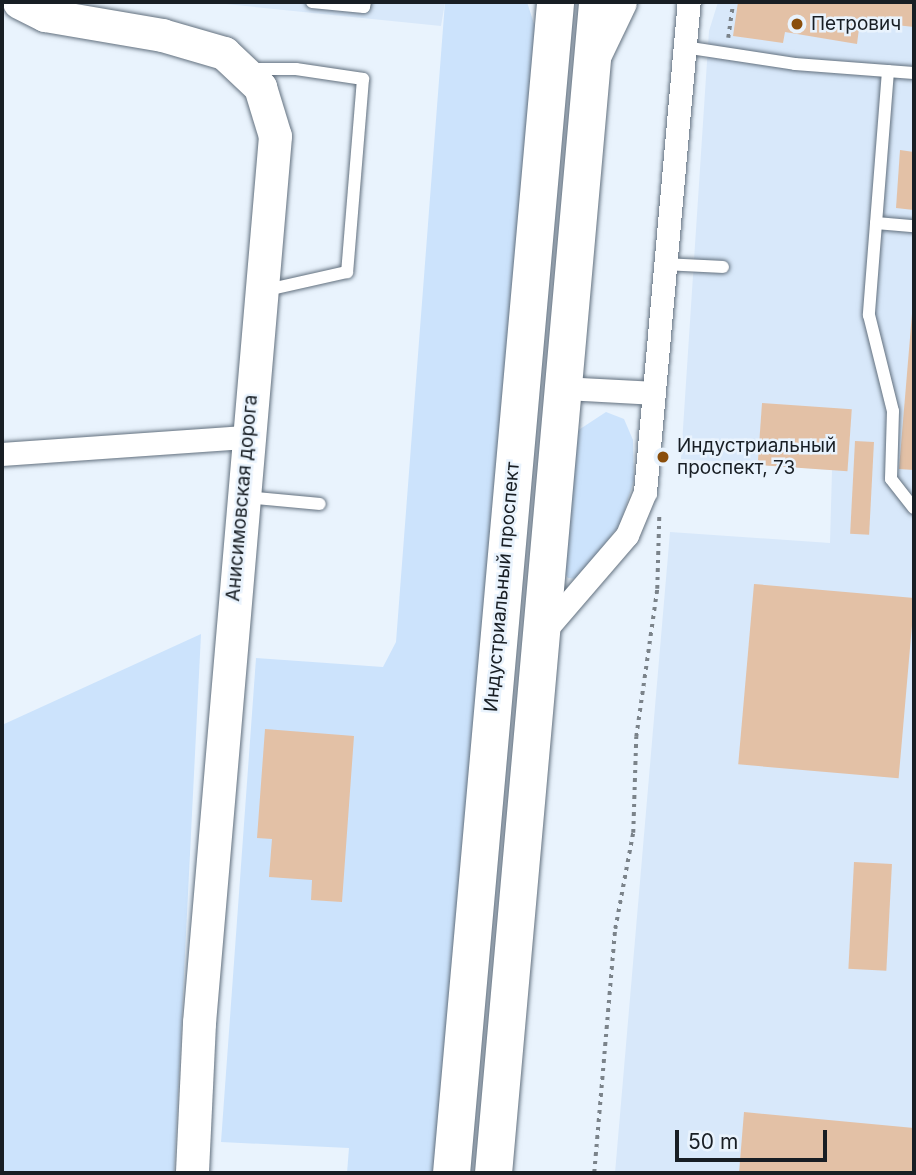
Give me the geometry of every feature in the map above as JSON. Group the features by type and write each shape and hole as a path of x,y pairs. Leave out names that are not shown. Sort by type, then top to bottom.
{"main road":[{"name":"Индустриальный проспект","path":"451,1173 555,2"},
{"path":"493,1173 597,2"}],"street":[{"name":"Анисимовская дорога","path":"19,2 45,15 195,43 223,53 245,69 260,87 275,136 198,1023 192,1173"},
{"path":"537,2 550,54"},
{"path":"592,60 620,2"},
{"path":"541,635 627,535 638,515 648,468 689,2"},
{"path":"563,388 653,393"},
{"path":"2,454 247,437"}],"lane":[{"path":"313,2 364,7 365,2"},
{"path":"684,47 740,56 914,73"},
{"path":"245,69 296,69 363,79 347,272 261,292"},
{"path":"888,71 869,315 893,411 891,479 914,508"},
{"path":"876,223 914,226"},
{"path":"664,264 723,267"},
{"path":"242,497 320,504"}],"path":[{"path":"733,2 728,38 742,41 740,56"},
{"path":"594,1173 615,929 633,833 636,737 657,589 658,512"}],"shaded area":[{"path":"206,2 445,2 441,26"},
{"path":"445,2 527,2 536,30 435,1173 347,1173 349,1148 221,1142 256,658 383,667 396,642"},
{"path":"718,2 914,2 914,1173 615,1173 670,532 830,543 832,470 681,459 709,31"},
{"path":"606,412 624,419 633,440 634,480 620,524 578,579 568,578 563,571 577,431"},
{"path":"201,634 174,1173 2,1173 2,725"}],"building":[{"name":"Петрович","path":"738,2 914,2 914,27 860,21 857,44 785,32 783,43 733,36"},
{"path":"900,150 914,152 914,210 896,208"},
{"path":"914,290 914,470 899,469"},
{"path":"762,403 852,409 847,471 758,465"},
{"path":"855,441 874,442 869,535 850,534"},
{"path":"754,584 914,598 899,778 738,764"},
{"path":"265,729 354,736 342,902 311,900 312,880 269,877 272,839 257,838"},
{"path":"854,862 892,864 886,971 848,969"},
{"path":"744,1112 914,1128 914,1173 739,1173"}],"place":[{"name":"Петрович","path":"797,24"},
{"name":"Индустриальный проспект, 73","path":"663,457"}]}
